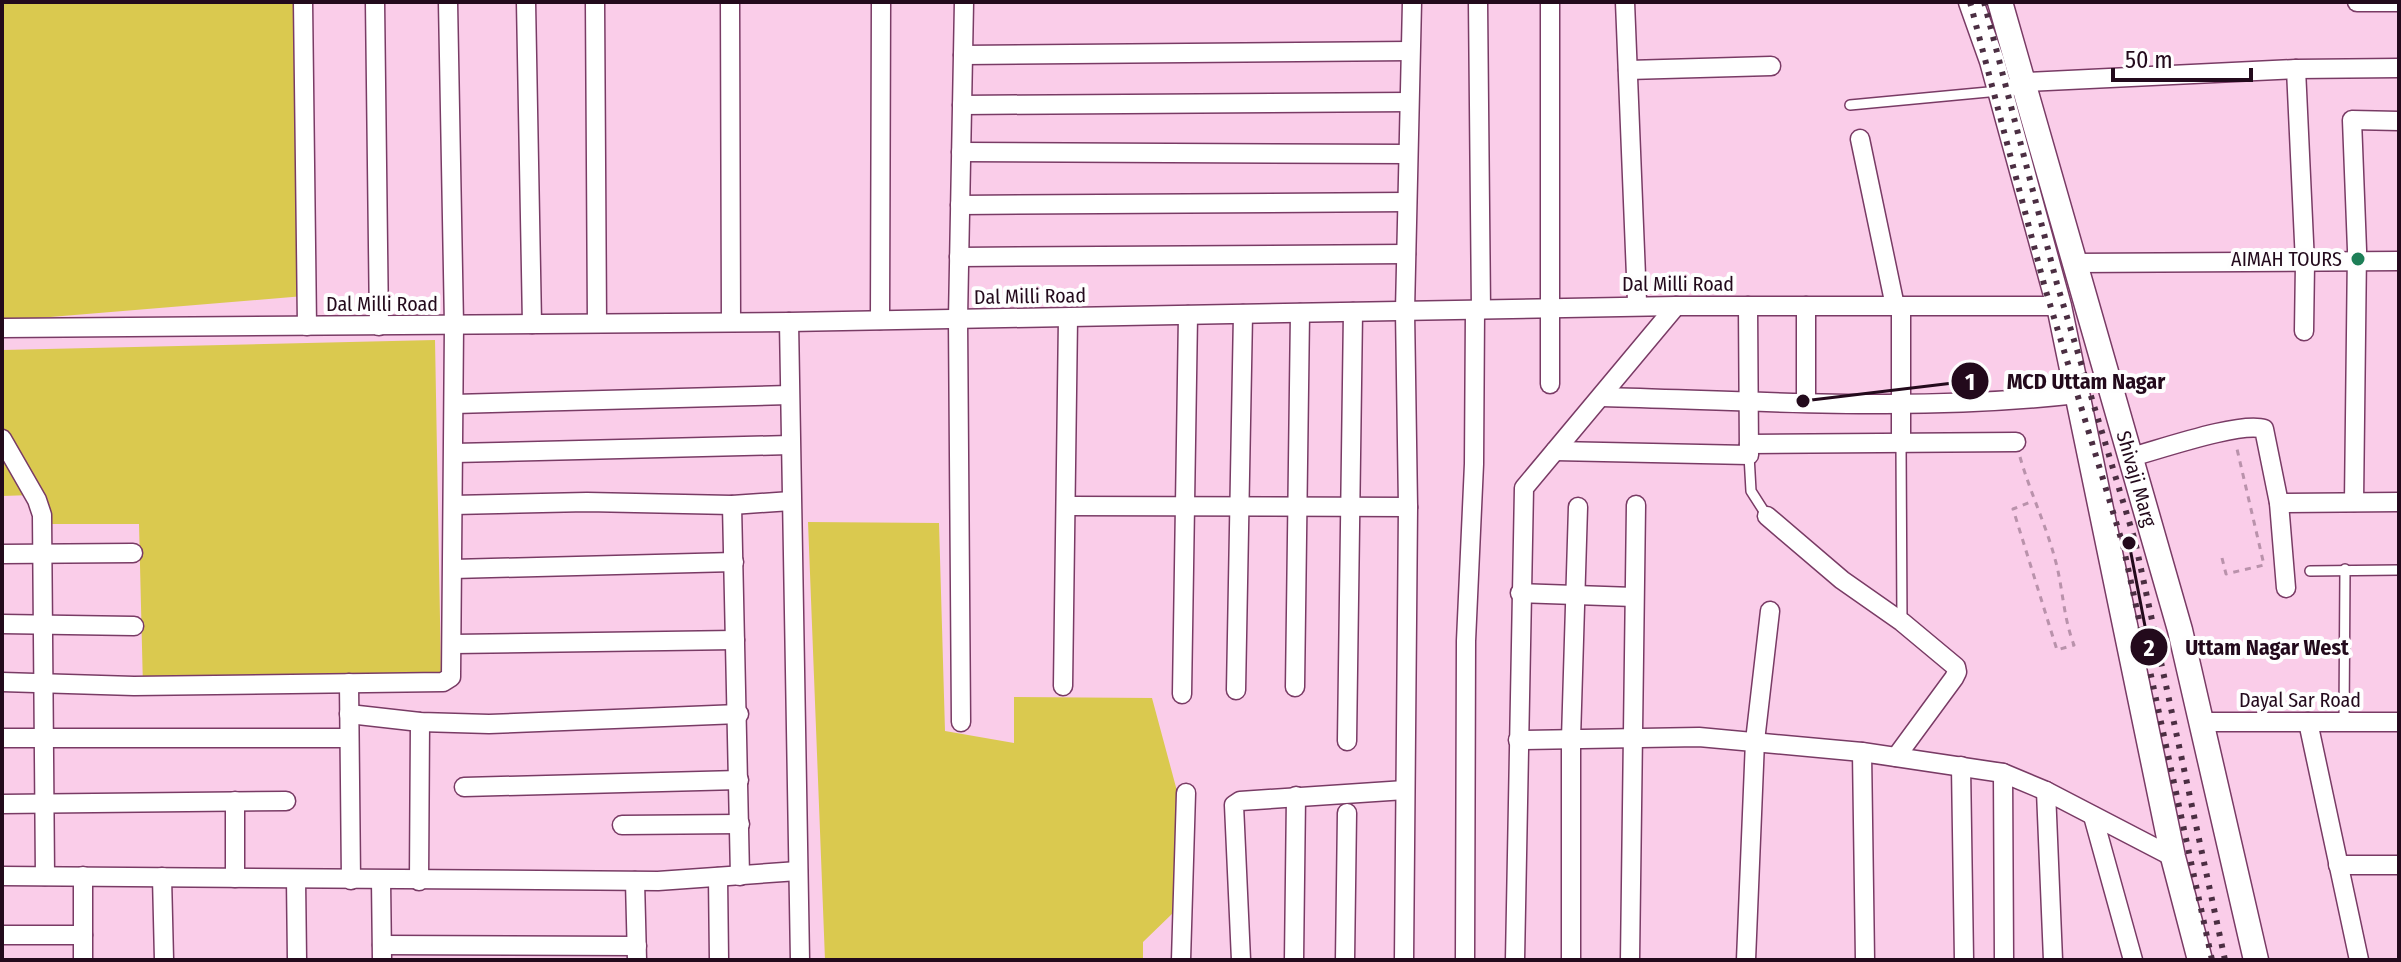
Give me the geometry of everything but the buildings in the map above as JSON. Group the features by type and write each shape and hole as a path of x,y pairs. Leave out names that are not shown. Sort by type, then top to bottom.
{"main road":[{"name":"Shivaji Marg","path":"1971,2 1992,61 2059,306 2173,857 2200,960"},
{"name":"Shivaji Marg","path":"2000,2 2180,630 2256,960"}],"street":[{"path":"303,2 307,326"},
{"path":"375,2 379,326"},
{"path":"2,682 134,686 448,680 453,671 454,325 448,2"},
{"path":"526,2 532,324"},
{"path":"595,2 597,323"},
{"path":"730,2 731,322"},
{"path":"880,320 881,2"},
{"path":"961,722 958,319 964,2"},
{"path":"1404,960 1408,507 1405,311 1412,2"},
{"path":"1465,960 1466,641 1478,310 1478,2"},
{"path":"1550,2 1550,384"},
{"path":"1637,304 1625,2 1640,2"},
{"path":"2357,2 2399,2"},
{"path":"963,55 1410,51"},
{"path":"1628,70 1771,66"},
{"path":"1999,91 2025,82 2296,69 2399,68"},
{"path":"2296,69 2305,263 2304,331"},
{"path":"962,105 1409,102"},
{"path":"2354,502 2356,261 2352,120 2399,121"},
{"path":"1860,139 1898,306 1901,444"},
{"path":"961,152 1408,154"},
{"path":"960,205 1407,202"},
{"path":"959,257 1068,259 1406,254"},
{"path":"2075,263 2399,261"},
{"name":"Dal Milli Road","path":"2,328 1068,318 1637,304 2059,306"},
{"path":"1515,960 1524,488 1676,306"},
{"path":"1748,306 1749,450"},
{"path":"1806,306 1806,401"},
{"path":"1347,741 1353,312"},
{"path":"1295,687 1300,313"},
{"path":"1236,690 1243,314"},
{"path":"1182,694 1188,315"},
{"path":"1063,686 1068,318"},
{"path":"789,322 800,960"},
{"path":"1602,397 2007,402 2077,394"},
{"path":"454,404 789,395"},
{"path":"2131,457 2233,430 2264,429 2279,503 2286,588"},
{"path":"2,439 37,500 42,515 45,876"},
{"path":"1555,451 1749,450 2016,442"},
{"path":"454,453 790,445"},
{"path":"453,505 587,502 732,505 791,501"},
{"path":"2279,503 2399,502"},
{"path":"732,505 739,714 740,876"},
{"path":"1630,960 1636,505"},
{"path":"1066,506 1408,507"},
{"path":"1571,960 1571,739 1578,507"},
{"path":"1767,516 1842,580 1902,622 1951,662 1957,672 1896,757"},
{"path":"2,554 133,553"},
{"path":"453,569 734,562"},
{"path":"1520,593 1634,597"},
{"path":"1746,960 1755,741 1770,611"},
{"path":"2,624 134,626"},
{"path":"453,644 735,640"},
{"path":"349,683 351,880"},
{"path":"349,714 420,722 489,724 739,714"},
{"path":"419,881 420,722"},
{"name":"Dayal Sar Road","path":"2201,722 2399,722"},
{"path":"2308,722 2359,960"},
{"path":"1518,740 1699,737 1862,752 2003,773 2046,791 2173,857"},
{"path":"2,738 349,738"},
{"path":"1862,752 1865,960"},
{"path":"1961,766 1964,960"},
{"path":"2003,773 2004,960"},
{"path":"464,787 739,780"},
{"path":"1241,960 1234,805 1240,801 1296,796 1405,790"},
{"path":"2046,791 2053,960"},
{"path":"1181,960 1186,793"},
{"path":"1294,960 1296,796"},
{"path":"235,801 235,878"},
{"path":"2,804 286,801"},
{"path":"1345,960 1347,813"},
{"path":"2093,816 2133,960"},
{"path":"622,825 740,824"},
{"path":"2338,865 2399,865"},
{"path":"2,876 635,881 798,871"},
{"path":"83,876 83,960"},
{"path":"162,877 164,960"},
{"path":"718,877 719,960"},
{"path":"296,879 297,960"},
{"path":"381,880 382,953 637,953 635,881"},
{"path":"2,935 83,935"}],"lane":[{"path":"1850,105 1999,91"},
{"path":"1901,444 1902,622"},
{"path":"1749,450 1751,491 1767,516"},
{"path":"2344,722 2345,569"},
{"path":"2310,571 2399,570"}],"path":[{"path":"2222,558 2226,574 2264,565 2233,430"},
{"path":"2016,442 2033,501 2055,559 2068,629 2074,645 2057,650 2013,509 2033,501"}],"shaded area":[{"path":"2,2 295,2 304,296 2,321"},
{"path":"435,340 441,675 143,688 139,524 32,524 32,495 2,496 2,350"},
{"path":"808,522 939,523 945,731 1014,743 1014,697 1152,698 1177,791 1174,912 1143,942 1143,960 825,960"}],"railway":[{"path":"1970,2 2045,288 2123,545 2212,960"},
{"path":"1984,2 2057,284 2135,541 2225,960"}],"place":[{"name":"AIMAH TOURS","path":"2358,259"},
{"name":"MCD Uttam Nagar","path":"1803,401"},
{"name":"Uttam Nagar West","path":"2129,543"}]}
